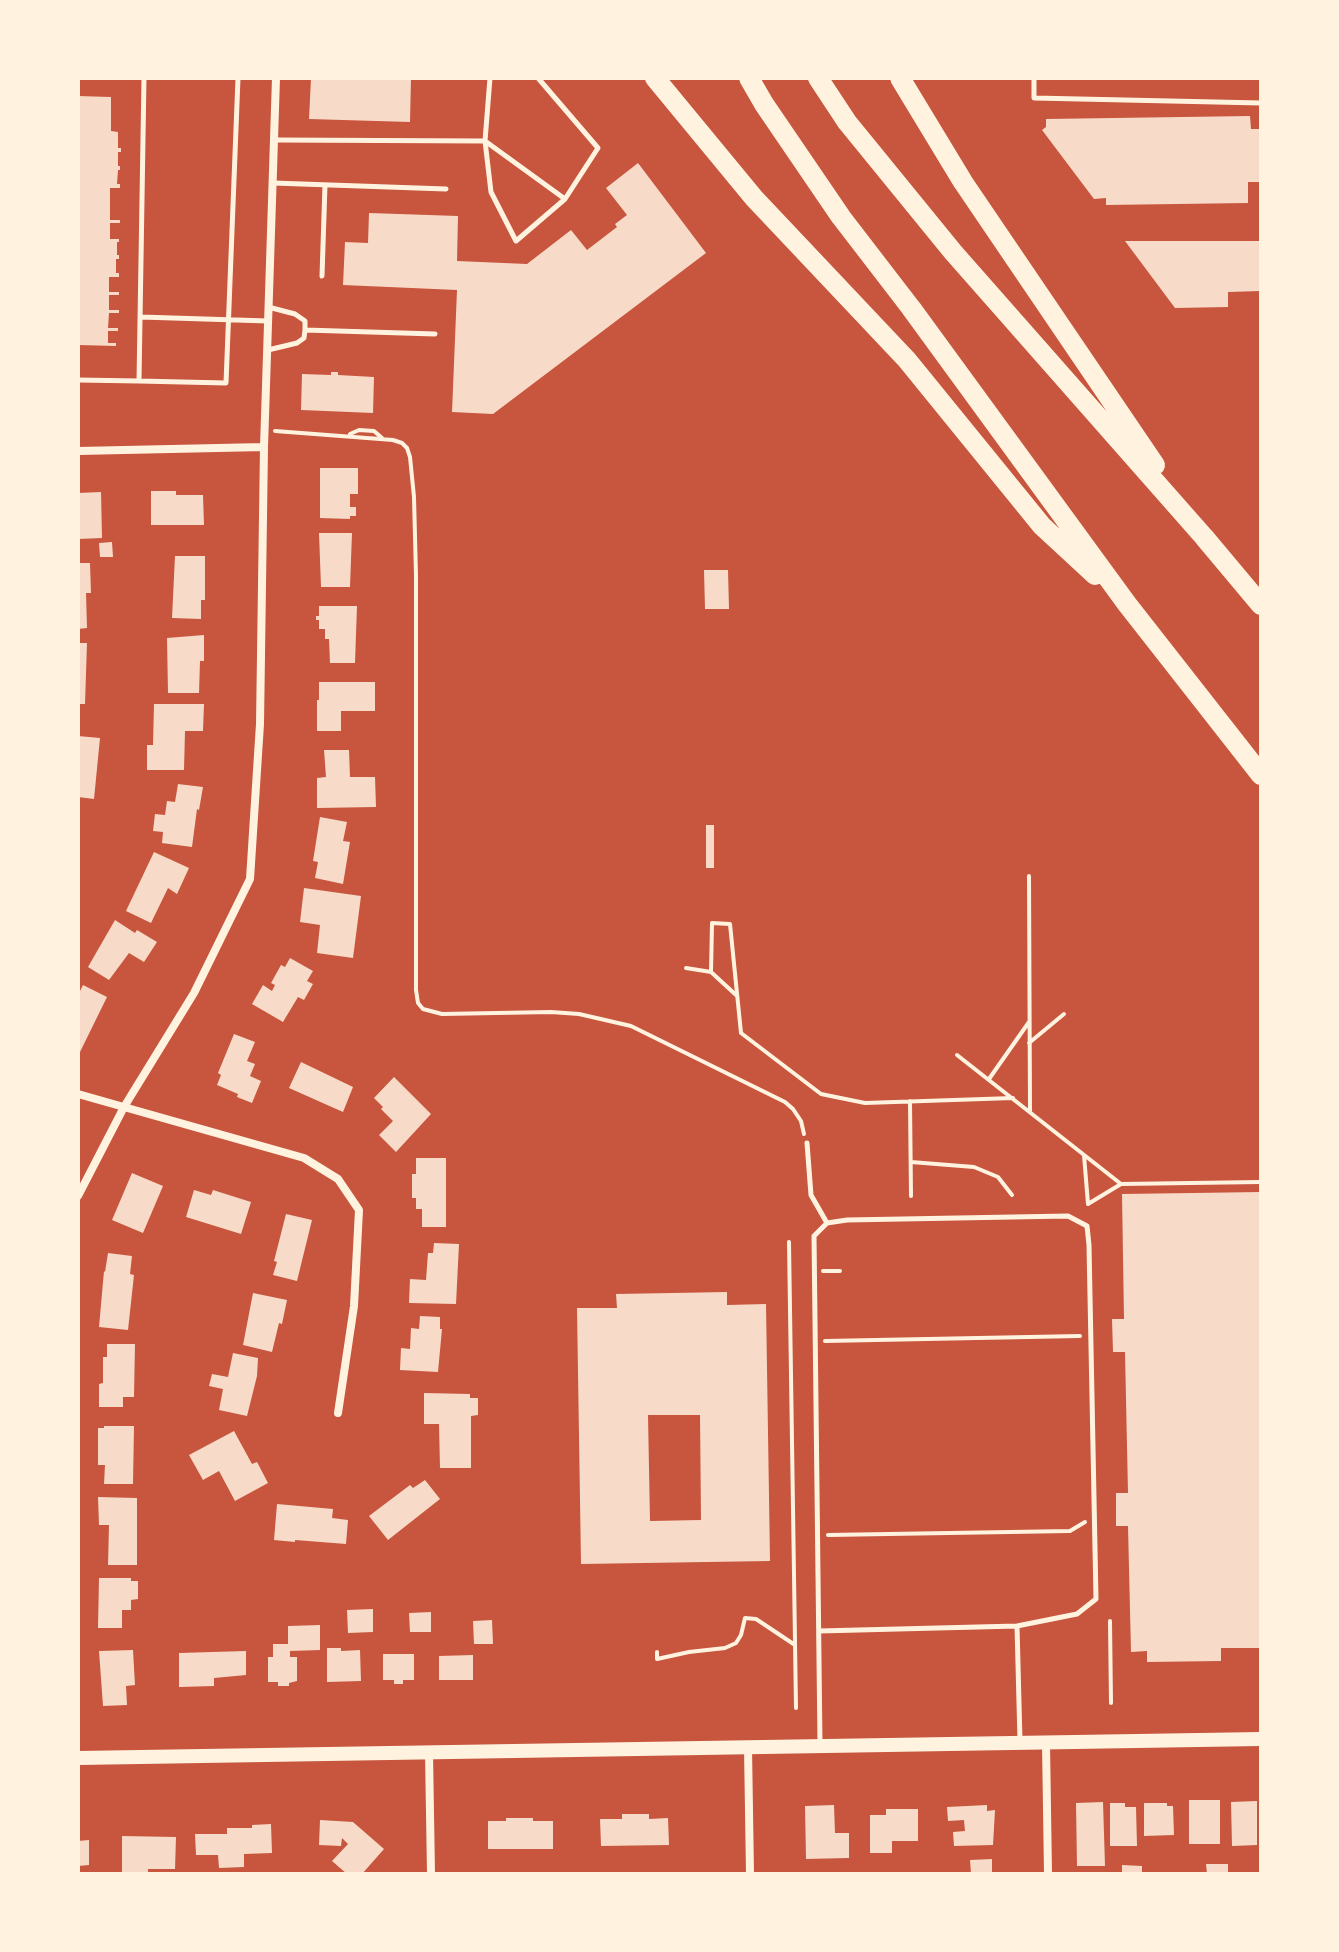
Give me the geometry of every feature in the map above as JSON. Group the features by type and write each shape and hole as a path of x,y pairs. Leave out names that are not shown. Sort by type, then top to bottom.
{"highway":[{"path":"655,78 751,194 907,360 1042,526 1127,604"},
{"path":"749,78 841,217 1127,604 1261,775"},
{"path":"818,78 847,122 953,252 1261,605"},
{"path":"900,78 963,182 1204,537"}],"street":[{"path":"78,1196 124,1107 194,993 250,879 260,724 264,431 276,78"},
{"path":"78,451 264,447"},
{"path":"78,1094 304,1158 338,1179 359,1210 354,1306 338,1413"},
{"path":"78,1758 1261,1739"},
{"path":"1046,1743 1048,1874"},
{"path":"748,1747 750,1874"},
{"path":"429,1752 431,1874"}],"lane":[{"path":"139,381 144,78"},
{"path":"78,380 226,383 238,78"},
{"path":"490,78 485,141 491,192 516,241 565,199 598,148 538,78"},
{"path":"1034,78 1034,98 1261,103"},
{"path":"274,140 485,141 565,199"},
{"path":"272,183 446,189"},
{"path":"322,276 325,185"},
{"path":"267,351 297,343 304,338 305,330 305,321 295,314 268,307"},
{"path":"141,317 268,321"},
{"path":"305,330 435,334"},
{"path":"807,1143 811,1195 827,1223"},
{"path":"819,1631 1017,1626 1077,1614 1096,1599 1087,1226 1068,1216 847,1220 827,1223 814,1236 820,1745"},
{"path":"1017,1626 1020,1743"}],"path":[{"path":"264,431 384,439 402,443 407,448 414,497 416,576 418,1003 423,1009 442,1014 551,1012 579,1014 631,1026 785,1102 801,1121 807,1143"},
{"path":"1029,876 1030,1111"},
{"path":"711,972 712,923 730,924 741,1033 821,1094 865,1103 1013,1098"},
{"path":"686,968 711,972 738,996"},
{"path":"1029,1043 1064,1014"},
{"path":"989,1079 1029,1021"},
{"path":"957,1055 1121,1184"},
{"path":"910,1101 911,1196"},
{"path":"1084,1155 1088,1204 1121,1184 1261,1182"},
{"path":"911,1162 974,1167 998,1177 1012,1195"},
{"path":"789,1242 796,1708"},
{"path":"791,1342 1071,1337 1091,1334"},
{"path":"817,1535 1070,1531 1094,1516"},
{"path":"657,1652 657,1659 725,1648 736,1643 745,1618 756,1619 795,1645"},
{"path":"1110,1621 1111,1703"}],"building":[{"path":"311,78 411,78 410,122 309,119"},
{"path":"78,96 111,97 111,131 118,132 118,148 121,148 118,152 120,170 117,184 120,188 110,188 110,220 120,220 120,223 110,223 110,239 119,239 116,273 119,277 109,277 109,292 119,292 119,295 109,295 109,310 119,310 119,313 109,313 108,328 118,328 118,331 108,331 108,343 116,343 116,346 78,345"},
{"path":"1250,116 1251,129 1261,129 1261,182 1248,182 1248,203 1106,205 1106,198 1094,199 1042,130 1046,127 1046,119"},
{"path":"638,163 706,253 493,414 452,412 457,290 343,285 345,242 368,243 369,213 458,216 457,261 527,264 571,230 587,250 617,227 615,224 627,215 606,188"},
{"path":"1125,241 1261,241 1261,291 1228,292 1228,307 1175,308"},
{"path":"331,372 374,377 373,413 301,410 302,374 331,375"},
{"path":"320,468 358,468 358,494 350,494 350,507 356,507 356,516 350,516 350,519 320,518"},
{"path":"151,491 203,495 204,525 151,525"},
{"path":"101,492 102,538 78,539 78,493"},
{"path":"319,533 352,533 350,587 321,587"},
{"path":"112,542 113,557 100,557 99,543"},
{"path":"175,556 205,556 205,600 201,600 201,619 172,618"},
{"path":"90,563 91,593 86,593 87,628 78,629 78,565"},
{"path":"704,570 728,570 729,609 705,609"},
{"path":"319,606 357,606 355,663 330,663 329,639 325,639 325,629 319,629 319,620 316,620"},
{"path":"204,635 199,693 168,693 167,638"},
{"path":"78,643 87,643 85,704 78,704"},
{"path":"319,682 375,682 375,711 341,711 341,731 317,731"},
{"path":"154,704 204,704 203,731 185,731 184,770 147,770 147,745 153,745"},
{"path":"78,736 100,738 94,799 78,797"},
{"path":"324,750 349,750 350,777 375,777 376,807 317,808 317,778 326,777"},
{"path":"178,784 203,787 192,847 162,843 163,832 153,831 155,814 165,815 167,801 175,802"},
{"path":"320,817 347,822 343,841 350,842 343,884 315,878 318,862 313,861"},
{"path":"706,825 714,825 714,868 706,868"},
{"path":"154,852 189,868 177,894 168,888 151,923 126,911"},
{"path":"304,888 361,896 353,958 317,953 320,925 300,922"},
{"path":"115,920 157,942 144,962 129,953 109,980 88,967"},
{"path":"290,958 313,971 307,981 313,984 304,1000 298,997 283,1022 252,1004 263,985 272,991 275,985 271,983 281,965 285,967"},
{"path":"83,985 107,997 80,1052 78,995"},
{"path":"234,1034 255,1042 247,1061 255,1064 250,1076 261,1081 252,1103 217,1085 221,1075 218,1073"},
{"path":"301,1062 353,1087 343,1112 289,1088"},
{"path":"394,1077 431,1114 396,1152 379,1135 393,1121 374,1098"},
{"path":"416,1158 446,1158 446,1227 422,1227 422,1209 416,1209 416,1198 412,1198"},
{"path":"132,1173 163,1186 143,1233 112,1220"},
{"path":"194,1190 211,1195 213,1190 251,1202 241,1234 186,1217"},
{"path":"1261,1192 1261,1648 1221,1648 1221,1661 1147,1662 1147,1651 1131,1652 1128,1526 1116,1526 1116,1493 1128,1493 1125,1352 1113,1352 1112,1319 1124,1319 1122,1194"},
{"path":"286,1214 312,1220 297,1281 273,1275"},
{"path":"434,1243 459,1244 456,1304 409,1303 410,1279 426,1280 428,1253 433,1253"},
{"path":"108,1253 132,1256 130,1274 134,1275 128,1330 99,1327"},
{"path":"727,1292 727,1305 766,1304 770,1561 581,1564 577,1308 617,1308 616,1294","holes":["648,1415 700,1415 701,1520 650,1521"]},
{"path":"253,1293 287,1300 272,1352 243,1345"},
{"path":"420,1316 440,1317 442,1329 438,1372 400,1370 401,1348 410,1349 411,1328 419,1329"},
{"path":"107,1344 135,1344 134,1397 123,1397 123,1407 99,1407 99,1384 103,1383 103,1357 107,1357"},
{"path":"233,1353 258,1358 247,1416 219,1410 223,1389 209,1386 212,1374 228,1377"},
{"path":"424,1393 470,1394 470,1398 478,1398 478,1415 471,1416 471,1468 440,1468 439,1424 424,1424"},
{"path":"134,1426 133,1484 104,1484 105,1465 98,1465 98,1428"},
{"path":"234,1431 252,1464 257,1462 268,1483 235,1501 219,1471 203,1480 189,1455"},
{"path":"425,1480 440,1499 388,1540 369,1516 410,1485 413,1488"},
{"path":"98,1497 137,1498 137,1565 108,1565 109,1525 99,1525"},
{"path":"277,1504 333,1509 332,1518 348,1520 346,1544 274,1540"},
{"path":"99,1578 131,1578 131,1581 138,1581 138,1599 131,1600 131,1610 122,1610 122,1628 98,1628"},
{"path":"373,1609 373,1632 348,1633 347,1610"},
{"path":"431,1612 431,1632 410,1632 409,1613"},
{"path":"492,1620 493,1644 474,1644 473,1621"},
{"path":"320,1625 320,1650 290,1651 290,1657 297,1657 297,1681 289,1683 289,1686 268,1682 268,1657 273,1657 273,1644 288,1644 288,1626"},
{"path":"327,1648 360,1650 361,1681 327,1682"},
{"path":"133,1650 135,1685 126,1686 127,1705 103,1706 99,1651"},
{"path":"246,1651 246,1675 214,1678 214,1686 179,1687 179,1653"},
{"path":"383,1654 414,1654 414,1680 394,1684 394,1680 383,1680"},
{"path":"473,1655 473,1680 439,1680 439,1656"},
{"path":"1189,1800 1220,1800 1220,1844 1189,1844"},
{"path":"1257,1801 1257,1845 1232,1846 1231,1802"},
{"path":"1103,1802 1105,1866 1077,1866 1076,1803"},
{"path":"1110,1803 1136,1807 1137,1846 1110,1846"},
{"path":"1144,1803 1173,1806 1174,1835 1144,1836"},
{"path":"834,1805 835,1833 849,1833 849,1858 806,1859 805,1806"},
{"path":"987,1805 987,1811 995,1810 993,1845 954,1846 953,1832 965,1831 964,1820 948,1821 947,1807"},
{"path":"886,1809 918,1809 918,1841 892,1841 892,1853 870,1853 870,1815 886,1815"},
{"path":"622,1814 649,1814 649,1819 668,1818 669,1845 601,1846 600,1819 622,1819"},
{"path":"506,1818 553,1821 553,1849 488,1849 488,1821 506,1821"},
{"path":"320,1820 353,1822 384,1849 362,1874 347,1874 332,1861 348,1844 342,1838 341,1846 319,1845"},
{"path":"271,1824 272,1853 244,1854 244,1867 219,1868 218,1855 196,1855 195,1834 227,1834 227,1828"},
{"path":"122,1836 176,1837 175,1869 122,1872"},
{"path":"89,1840 89,1865 78,1866 78,1841"},
{"path":"992,1859 992,1874 971,1874 970,1860"},
{"path":"1206,1864 1228,1864 1228,1874 1207,1874"},
{"path":"1122,1865 1142,1866 1142,1874 1122,1874"}]}
